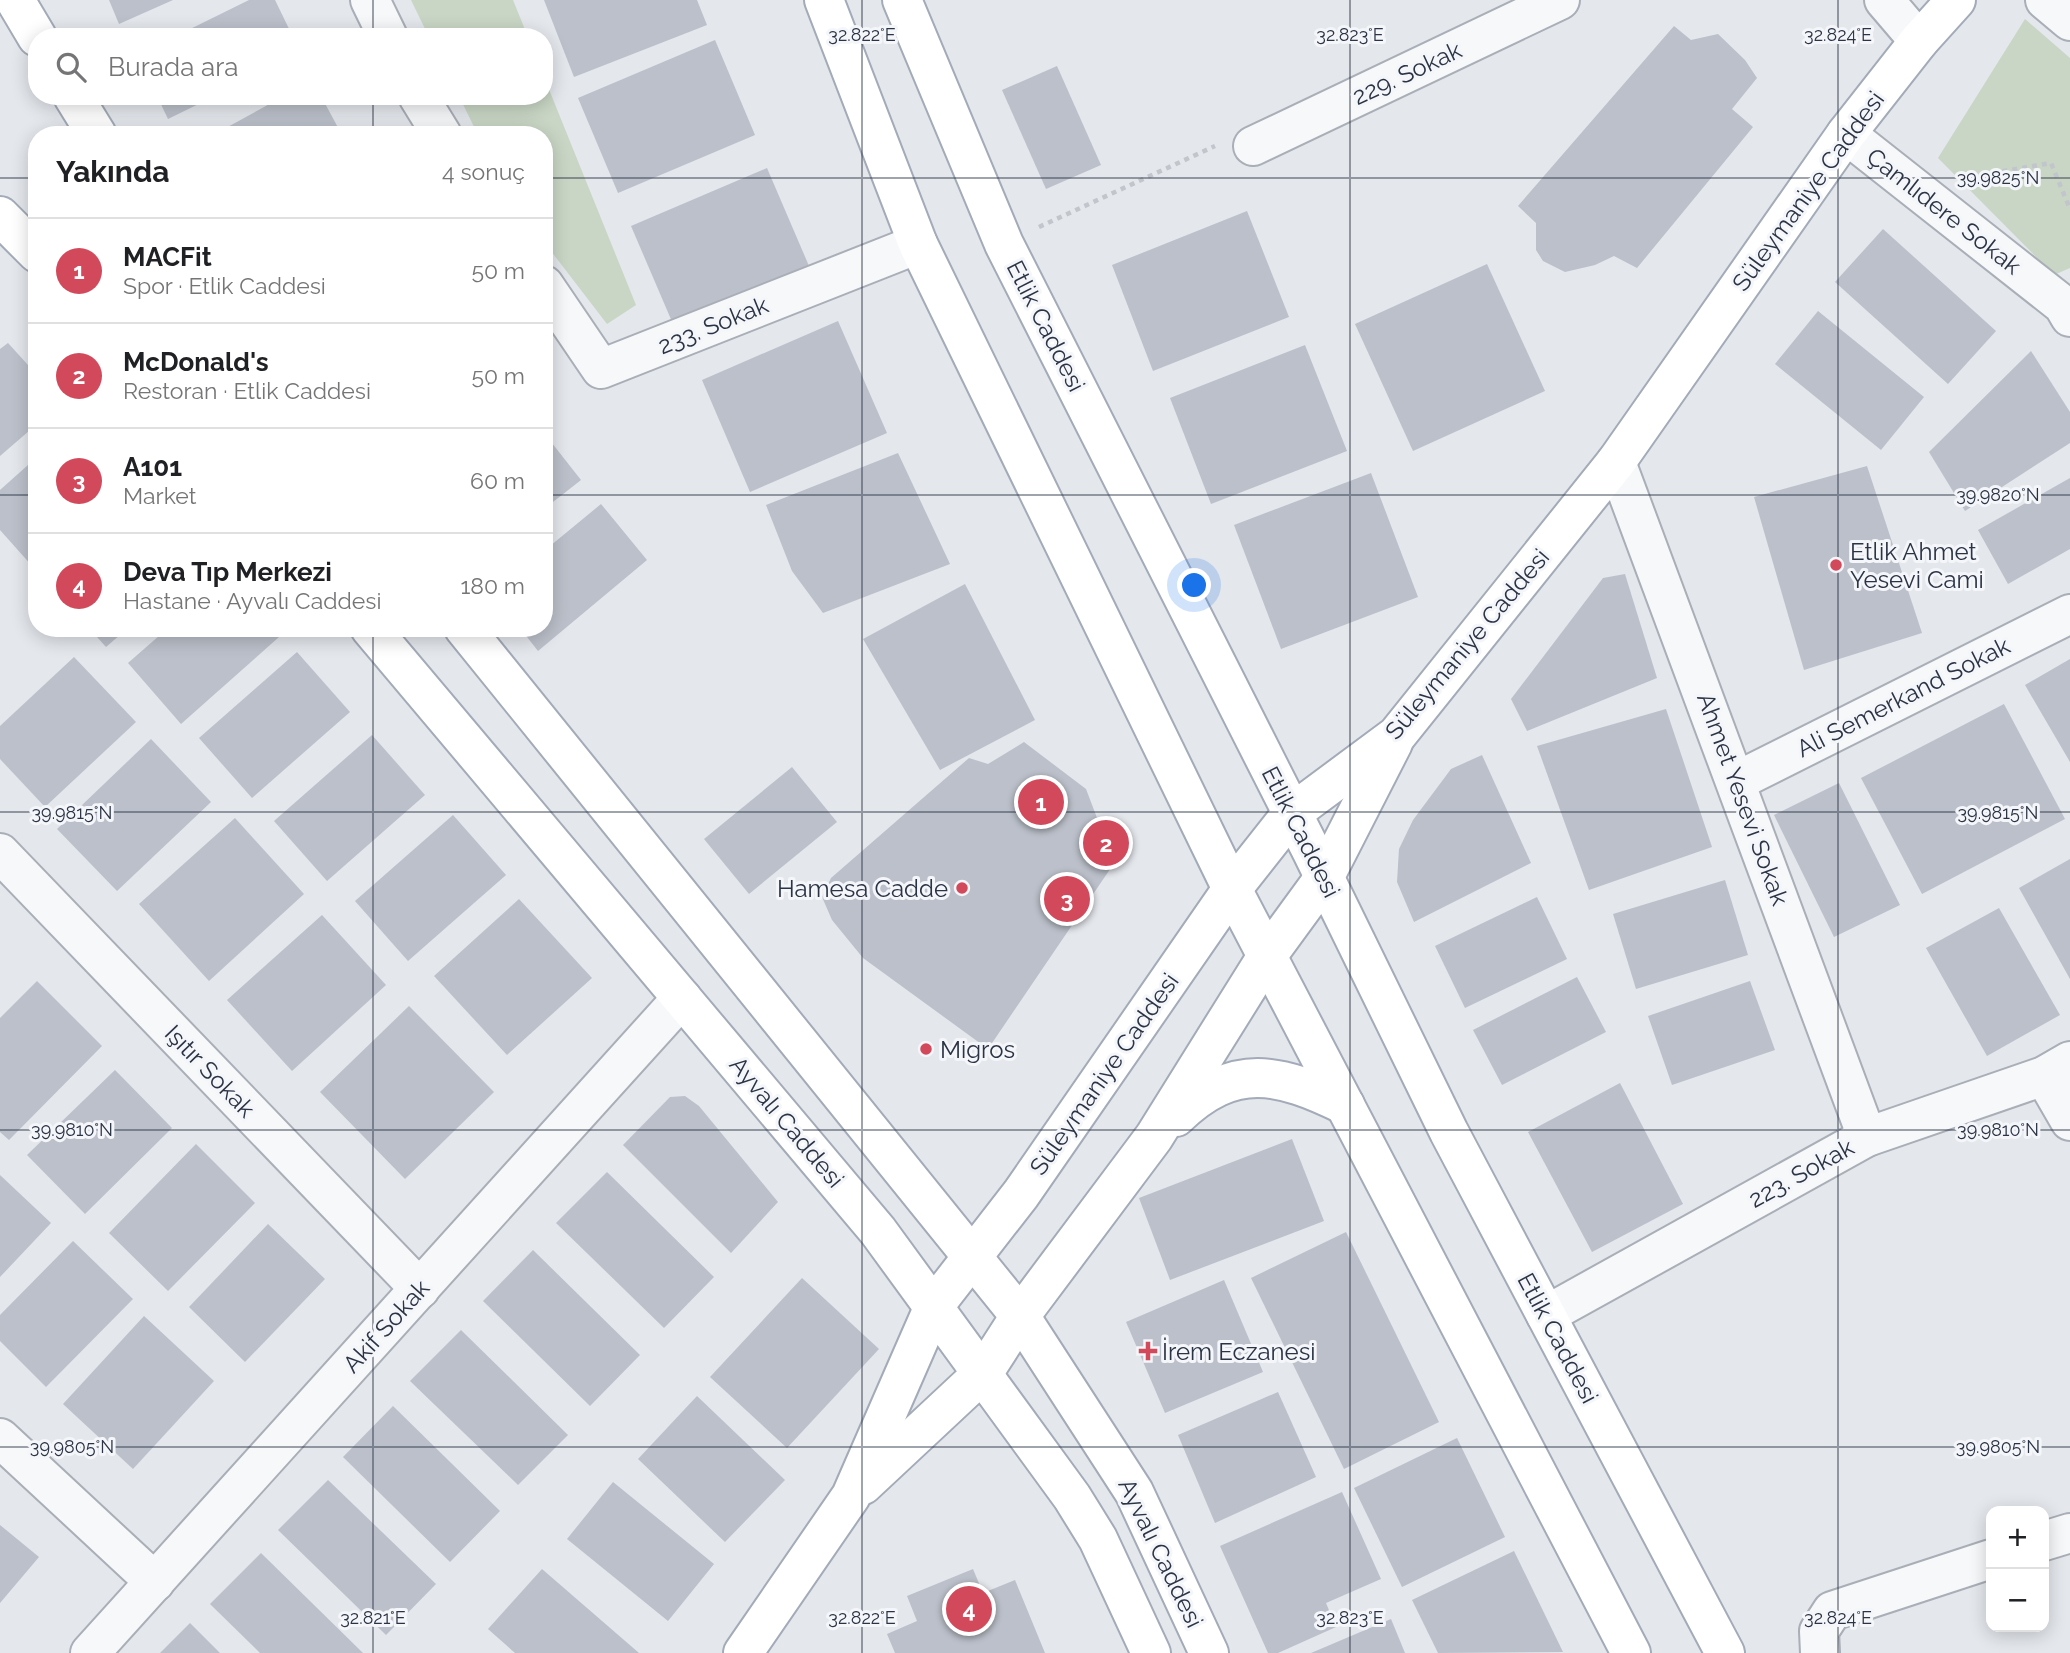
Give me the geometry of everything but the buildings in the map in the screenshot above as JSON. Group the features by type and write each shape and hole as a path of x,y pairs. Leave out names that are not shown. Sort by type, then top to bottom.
{"main road":[{"path":"15,0 32,28"},
{"path":"824,0 918,244 1232,889 1631,1653"},
{"name":"Etlik Caddesi","path":"901,0 1004,244 1292,813 1449,1132 1725,1653"},
{"name":"Süleymaniye Caddesi","path":"852,1496 984,1372 1020,1317 1154,1138 1267,956 1324,878 1397,735 1616,462 1846,134 1919,41 1956,0"},
{"path":"78,105 91,126"},
{"path":"0,216 28,244"},
{"name":"Ayvalı Caddesi","path":"378,637 878,1231 984,1372 1072,1497 1098,1539 1151,1653"},
{"name":"Ayvalı Caddesi","path":"471,637 1020,1317 1134,1492 1209,1653"},
{"name":"Süleymaniye Caddesi","path":"743,1653 852,1496 934,1306 973,1259 1232,889 1292,813 1397,735"},
{"name":"Süleymaniye Caddesi","path":"1154,1138 1186,1107 1219,1085 1243,1076 1276,1078 1314,1090 1345,1105"}],"street":[{"path":"370,0 384,28"},
{"name":"229. Sokak","path":"1253,146 1560,0"},
{"path":"1884,0 1919,41"},
{"path":"2045,0 2070,21"},
{"path":"424,105 436,126"},
{"name":"Çamlıdere Sokak","path":"1846,134 2063,304 2070,317"},
{"name":"233. Sokak","path":"553,298 601,369 918,244"},
{"name":"Ahmet Yesevi Sokak","path":"1616,462 1737,781 1867,1138"},
{"name":"Ali Semerkand Sokak","path":"1737,781 2070,614"},
{"name":"Işıtır Sokak","path":"0,853 420,1289"},
{"name":"Akif Sokak","path":"90,1653 682,998"},
{"path":"2057,1069 2070,1121"},
{"name":"223. Sokak","path":"1546,1315 1867,1138 2057,1069"},
{"path":"0,1438 155,1582"},
{"path":"2049,1539 2070,1533"},
{"path":"1820,1653 1819,1631 1832,1611 1986,1561"}],"path":[{"path":"1004,244 1224,142 1253,146"},
{"path":"1914,186 2051,163 2070,209"}],"green space":[{"path":"411,0 513,0 524,28 425,28"},
{"path":"2025,19 2070,58 2070,268 2054,275 1938,158"},
{"path":"553,99 636,305 607,324 553,254 553,126 474,126 463,105 553,105"}],"place":[{"name":"Etlik Ahmet Yesevi Cami","path":"1836,565"},
{"name":"MACFit","path":"1041,802"},
{"name":"McDonald's","path":"1106,843"},
{"name":"Hamesa Cadde","path":"962,888"},
{"name":"A101","path":"1067,899"},
{"name":"Migros","path":"926,1049"},
{"name":"İrem Eczanesi","path":"1148,1351"},
{"name":"Deva Tıp Merkezi","path":"969,1609"}]}
